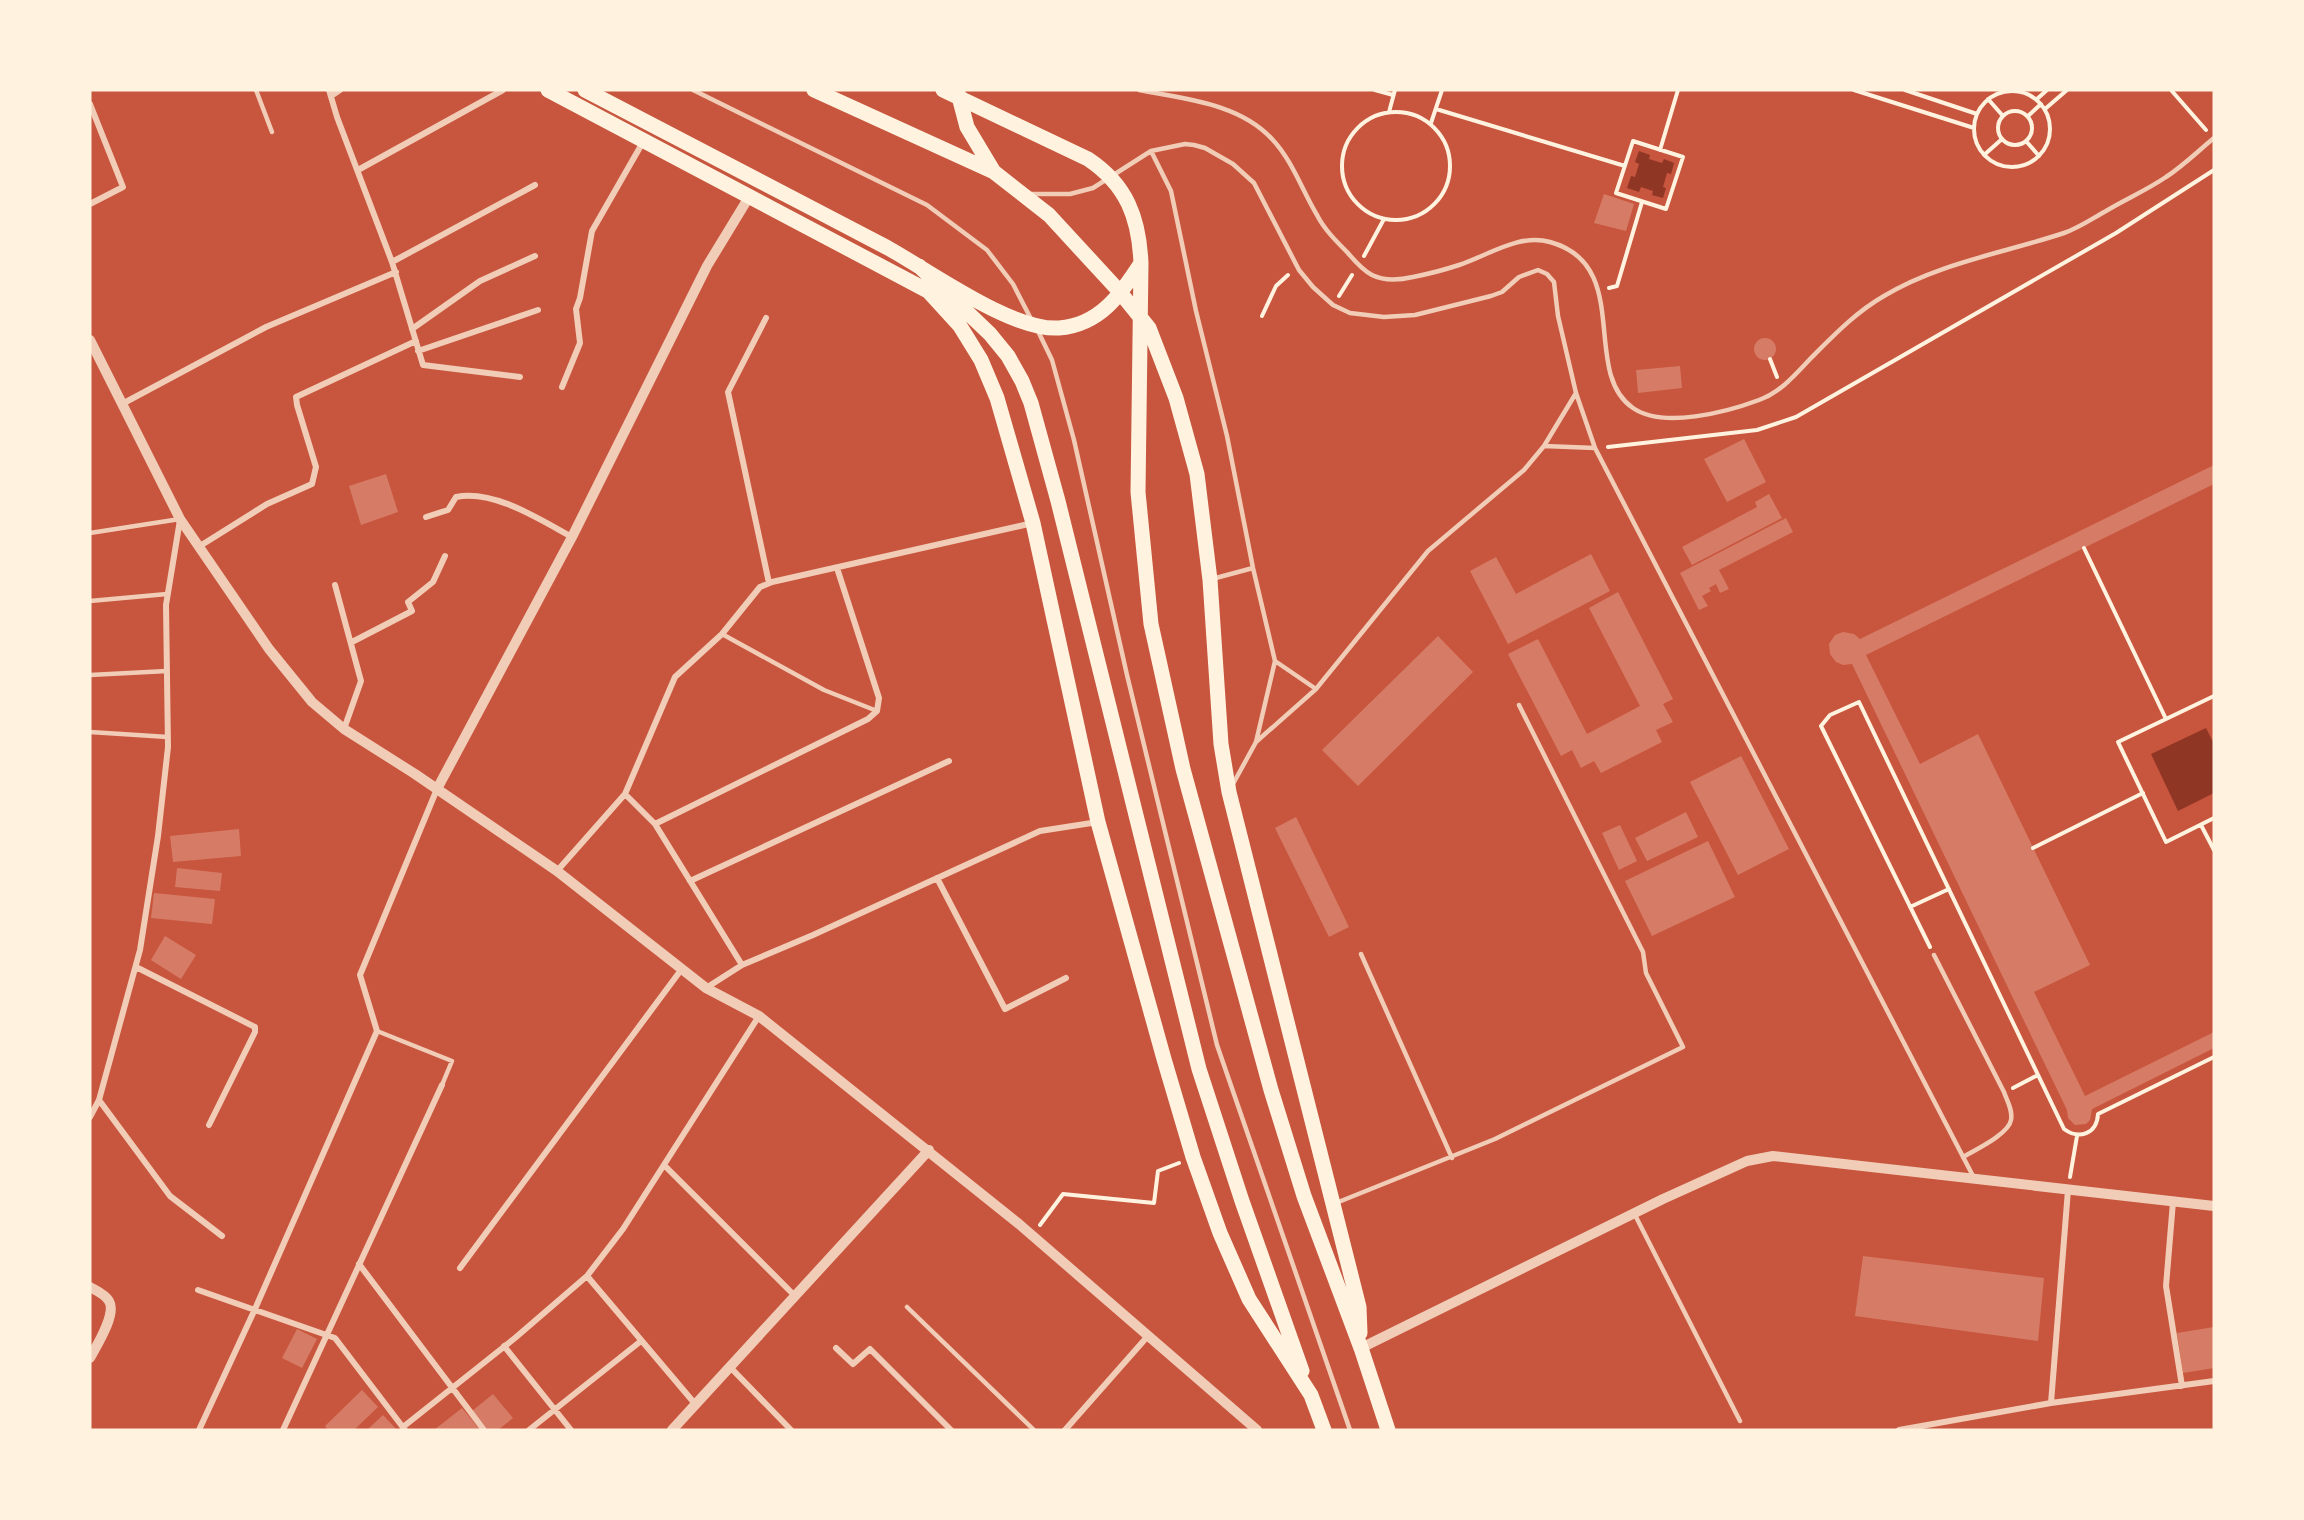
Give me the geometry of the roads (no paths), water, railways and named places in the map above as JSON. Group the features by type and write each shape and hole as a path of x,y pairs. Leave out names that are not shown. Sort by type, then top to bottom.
{"main road":[{"path":"548,90 928,291 960,326 981,360 997,398 1033,523 1098,822 1193,1157 1220,1233 1249,1299 1311,1395"},
{"path":"585,90 919,266 1013,319 1042,327 1058,328 1088,321 1104,311 1122,292 1141,263"},
{"path":"814,90 994,172 1049,215 1119,291 1149,328 1176,398 1197,474 1210,580 1219,723 1229,792 1359,1307 1361,1348"},
{"path":"951,91 967,127 994,172"},
{"path":"951,91 1102,168 1119,187 1131,209 1140,240 1138,492 1151,624 1183,770 1271,1090 1304,1196 1361,1348 1388,1430"},
{"path":"919,266 990,333 1008,356 1022,381 1030,403 1058,501 1199,1069 1242,1201 1324,1430"}],"street":[{"path":"340,90 330,93 396,272 423,365 520,377"},
{"path":"357,170 503,90"},
{"path":"90,104 123,187 90,204"},
{"path":"562,387 580,343 576,309 592,231 643,142"},
{"path":"392,262 535,184"},
{"path":"199,1430 255,1309 377,1031 360,975 437,789 572,537 707,266 749,197"},
{"path":"412,329 480,281 535,256"},
{"path":"122,404 266,327 396,272"},
{"path":"418,351 538,310"},
{"path":"766,318 728,392 769,583"},
{"path":"90,340 180,519 269,649 312,702 344,729 557,871 706,988 759,1016 929,1150 1032,1235 1257,1430"},
{"path":"200,546 267,504 312,484 316,467 296,397 416,341"},
{"path":"426,517 448,510 456,497 471,494 490,498 527,513 572,537"},
{"path":"90,1117 99,1100 141,950 158,836 168,737 166,605 180,519"},
{"path":"557,871 625,794 675,677 722,634 760,587 769,583 1033,523"},
{"path":"352,642 412,611 408,602 433,582 445,556"},
{"path":"655,824 868,719 877,711 879,698 837,568"},
{"path":"335,585 361,681 344,729"},
{"path":"690,881 949,761"},
{"path":"625,794 655,824 742,965"},
{"path":"706,988 742,965 1040,831 1098,822"},
{"path":"937,878 1005,1009 1066,978"},
{"path":"136,967 255,1027 255,1032 209,1125"},
{"path":"460,1268 681,970"},
{"path":"198,1290 335,1338 404,1429 587,1276 623,1229 759,1016"},
{"path":"283,1430 442,1084"},
{"path":"99,1100 170,1197 222,1236"},
{"path":"672,1430 929,1150"},
{"path":"1361,1348 1634,1213 1748,1161 1773,1156 2214,1206"},
{"path":"664,1166 795,1296"},
{"path":"2051,1403 2068,1190"},
{"path":"2173,1202 2166,1286 2182,1386"},
{"path":"359,1264 484,1430"},
{"path":"587,1276 696,1405"},
{"path":"90,1287 111,1303 111,1316 90,1358"},
{"path":"1065,1430 1147,1337"},
{"path":"529,1430 641,1341"},
{"path":"504,1346 571,1430"},
{"path":"836,1348 853,1364 870,1349 951,1430"},
{"path":"730,1367 791,1430"},
{"path":"1899,1430 2051,1403 2214,1381"}],"lane":[{"path":"256,90 272,132"},
{"path":"693,90 927,205 987,250 1013,284 1052,360 1074,440 1127,675 1217,1045 1350,1430"},
{"path":"1139,90 1206,103 1248,120 1272,138 1295,172 1318,218 1359,265 1374,276 1398,280 1431,274 1462,265 1520,242 1542,239 1564,245 1581,257 1591,274 1603,310 1612,378 1620,395 1633,408 1649,415 1670,418 1713,414 1762,400 1782,388 1848,320 1880,298 1910,281 1942,269 2068,232 2166,177 2214,139"},
{"path":"1023,194 1071,194 1093,188 1151,151 1185,144 1194,145 1205,148 1233,164 1254,183 1299,270 1313,287 1334,305 1350,313 1384,318 1415,315 1502,292 1528,272 1538,270 1547,274 1554,282 1558,316 1576,393 1595,448 1974,1178"},
{"path":"1151,151 1171,191 1275,661 1256,742 1229,792"},
{"path":"1256,742 1316,689 1428,551 1524,470 1544,446 1576,393"},
{"path":"1544,446 1595,448"},
{"path":"90,534 180,519"},
{"path":"1210,580 1253,568"},
{"path":"90,602 167,594"},
{"path":"722,634 824,690 877,711"},
{"path":"1275,661 1316,689"},
{"path":"90,675 167,671"},
{"path":"1334,1204 1494,1140 1683,1047 1646,973 1643,952 1519,705"},
{"path":"90,732 168,737"},
{"path":"1361,954 1452,1158"},
{"path":"1934,956 2004,1092 2011,1112 2011,1123 2001,1134 1963,1157"},
{"path":"377,1031 452,1061 442,1084"},
{"path":"1634,1213 1740,1422"},
{"path":"907,1307 1034,1430"}]}
